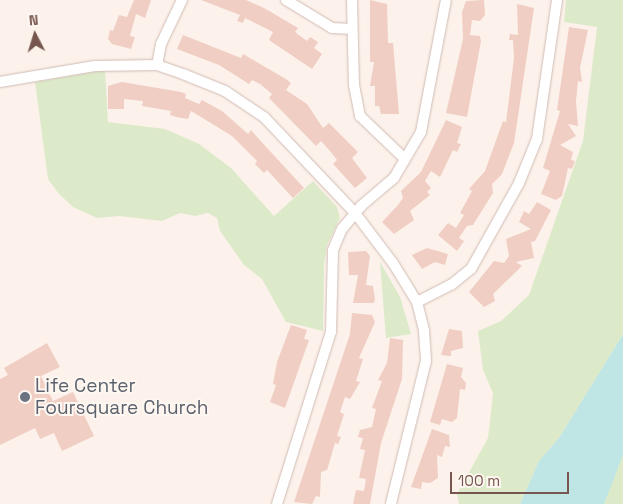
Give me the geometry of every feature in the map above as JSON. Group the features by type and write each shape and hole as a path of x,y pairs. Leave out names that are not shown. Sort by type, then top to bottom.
{"street":[{"path":"157,65 161,44 182,0"},
{"path":"286,0 332,28 352,29"},
{"path":"352,0 354,85 360,116 405,160"},
{"path":"277,504 331,332 333,250 354,213 394,178 421,132 430,102 446,0"},
{"path":"417,302 451,285 471,269 519,183 537,139 557,0"},
{"path":"0,82 94,66 157,65 225,91 264,117 354,213 393,263 417,302 426,361 391,504"}],"green space":[{"path":"566,0 623,0 623,334 559,438 539,461 520,504 459,504 457,494 488,438 493,393 483,370 478,331 501,321 529,295 583,141 597,27 564,22"},
{"path":"105,70 108,122 165,129 199,144 231,168 274,216 313,181 337,207 340,218 327,245 324,265 323,331 286,322 262,279 244,265 220,231 217,218 208,213 195,216 180,213 162,221 119,216 97,218 73,207 59,194 48,179 35,82"},
{"path":"380,262 400,297 411,334 386,338"},
{"path":"623,455 623,504 604,504 614,474"}],"water":[{"path":"623,334 623,455 604,504 520,504 539,461 559,438"}],"building":[{"path":"134,0 151,0 145,18 136,14 130,36 135,37 131,49 112,44 108,39 110,30 113,31 119,15 127,17"},
{"path":"201,0 246,0 264,8 298,28 295,32 307,41 310,37 318,42 314,48 322,54 312,69 269,40 273,32 245,18 243,23 237,21 240,15"},
{"path":"370,0 387,4 388,43 393,43 399,114 381,114 379,106 375,106 375,86 370,86 374,62 370,62"},
{"path":"484,0 485,15 480,21 472,20 470,35 480,36 481,41 467,117 446,113 463,39 462,12 466,1"},
{"path":"517,4 534,8 514,143 502,174 492,184 493,193 473,225 467,226 459,238 464,241 457,251 438,235 448,223 456,228 464,215 460,213 472,191 469,189 485,171 503,121 506,122 514,58 513,40 509,40 510,34 518,35"},
{"path":"569,27 588,30 580,68 582,82 578,81 576,101 578,126 568,124 576,136 560,145 573,152 571,160 575,161 572,169 568,168 562,196 556,200 541,194 550,171 543,168 560,111 557,110"},
{"path":"183,35 241,58 243,54 286,79 291,83 286,90 307,104 323,128 329,123 358,152 352,158 367,178 355,188 333,164 337,160 330,151 321,141 316,146 269,98 272,94 252,80 249,84 219,65 177,49"},
{"path":"122,82 181,92 186,94 185,98 199,104 202,100 222,111 248,134 251,130 304,188 293,198 267,170 264,173 255,164 257,161 232,136 191,111 188,119 176,117 170,115 171,111 142,106 143,101 124,99 124,109 108,109 108,86"},
{"path":"446,120 462,127 457,143 461,144 457,152 453,150 440,177 431,171 425,181 431,188 427,192 430,195 410,211 414,220 394,234 382,222 403,198 401,191 421,172"},
{"path":"537,202 551,210 535,241 531,242 534,258 516,262 522,266 493,294 495,301 484,307 469,292 494,261 504,263 509,256 506,239 531,229 519,222 524,211 529,214"},
{"path":"427,248 448,254 445,265 435,262 422,269 412,255"},
{"path":"366,251 370,256 366,285 373,286 374,303 353,303 358,275 349,275 348,252"},
{"path":"352,313 372,315 375,322 359,358 363,359 356,381 360,382 350,399 345,397 340,412 344,414 337,436 341,437 338,444 335,443 327,470 321,472 320,497 316,496 312,504 294,502 350,334"},
{"path":"291,325 307,330 304,339 309,340 285,408 270,402 276,385 273,384 277,362"},
{"path":"449,329 462,331 463,348 451,351 451,356 441,355"},
{"path":"390,338 403,340 402,379 381,443 370,504 353,504 356,490 364,491 366,479 359,478 365,450 360,449 363,438 358,437 360,430 372,427 376,409 372,408 382,381 378,380 387,363"},
{"name":"Life Center Foursquare Church","path":"47,343 60,367 41,376 53,401 73,392 94,436 62,451 54,433 40,439 35,428 0,445 0,379 8,375 4,368"},
{"path":"447,364 463,368 461,377 466,383 465,390 460,389 457,418 452,422 442,419 440,425 430,422"},
{"path":"432,429 449,435 450,447 445,446 442,457 437,455 438,478 430,483 422,482 421,489 411,487"}],"place":[{"name":"Life Center Foursquare Church","path":"25,397"}]}
